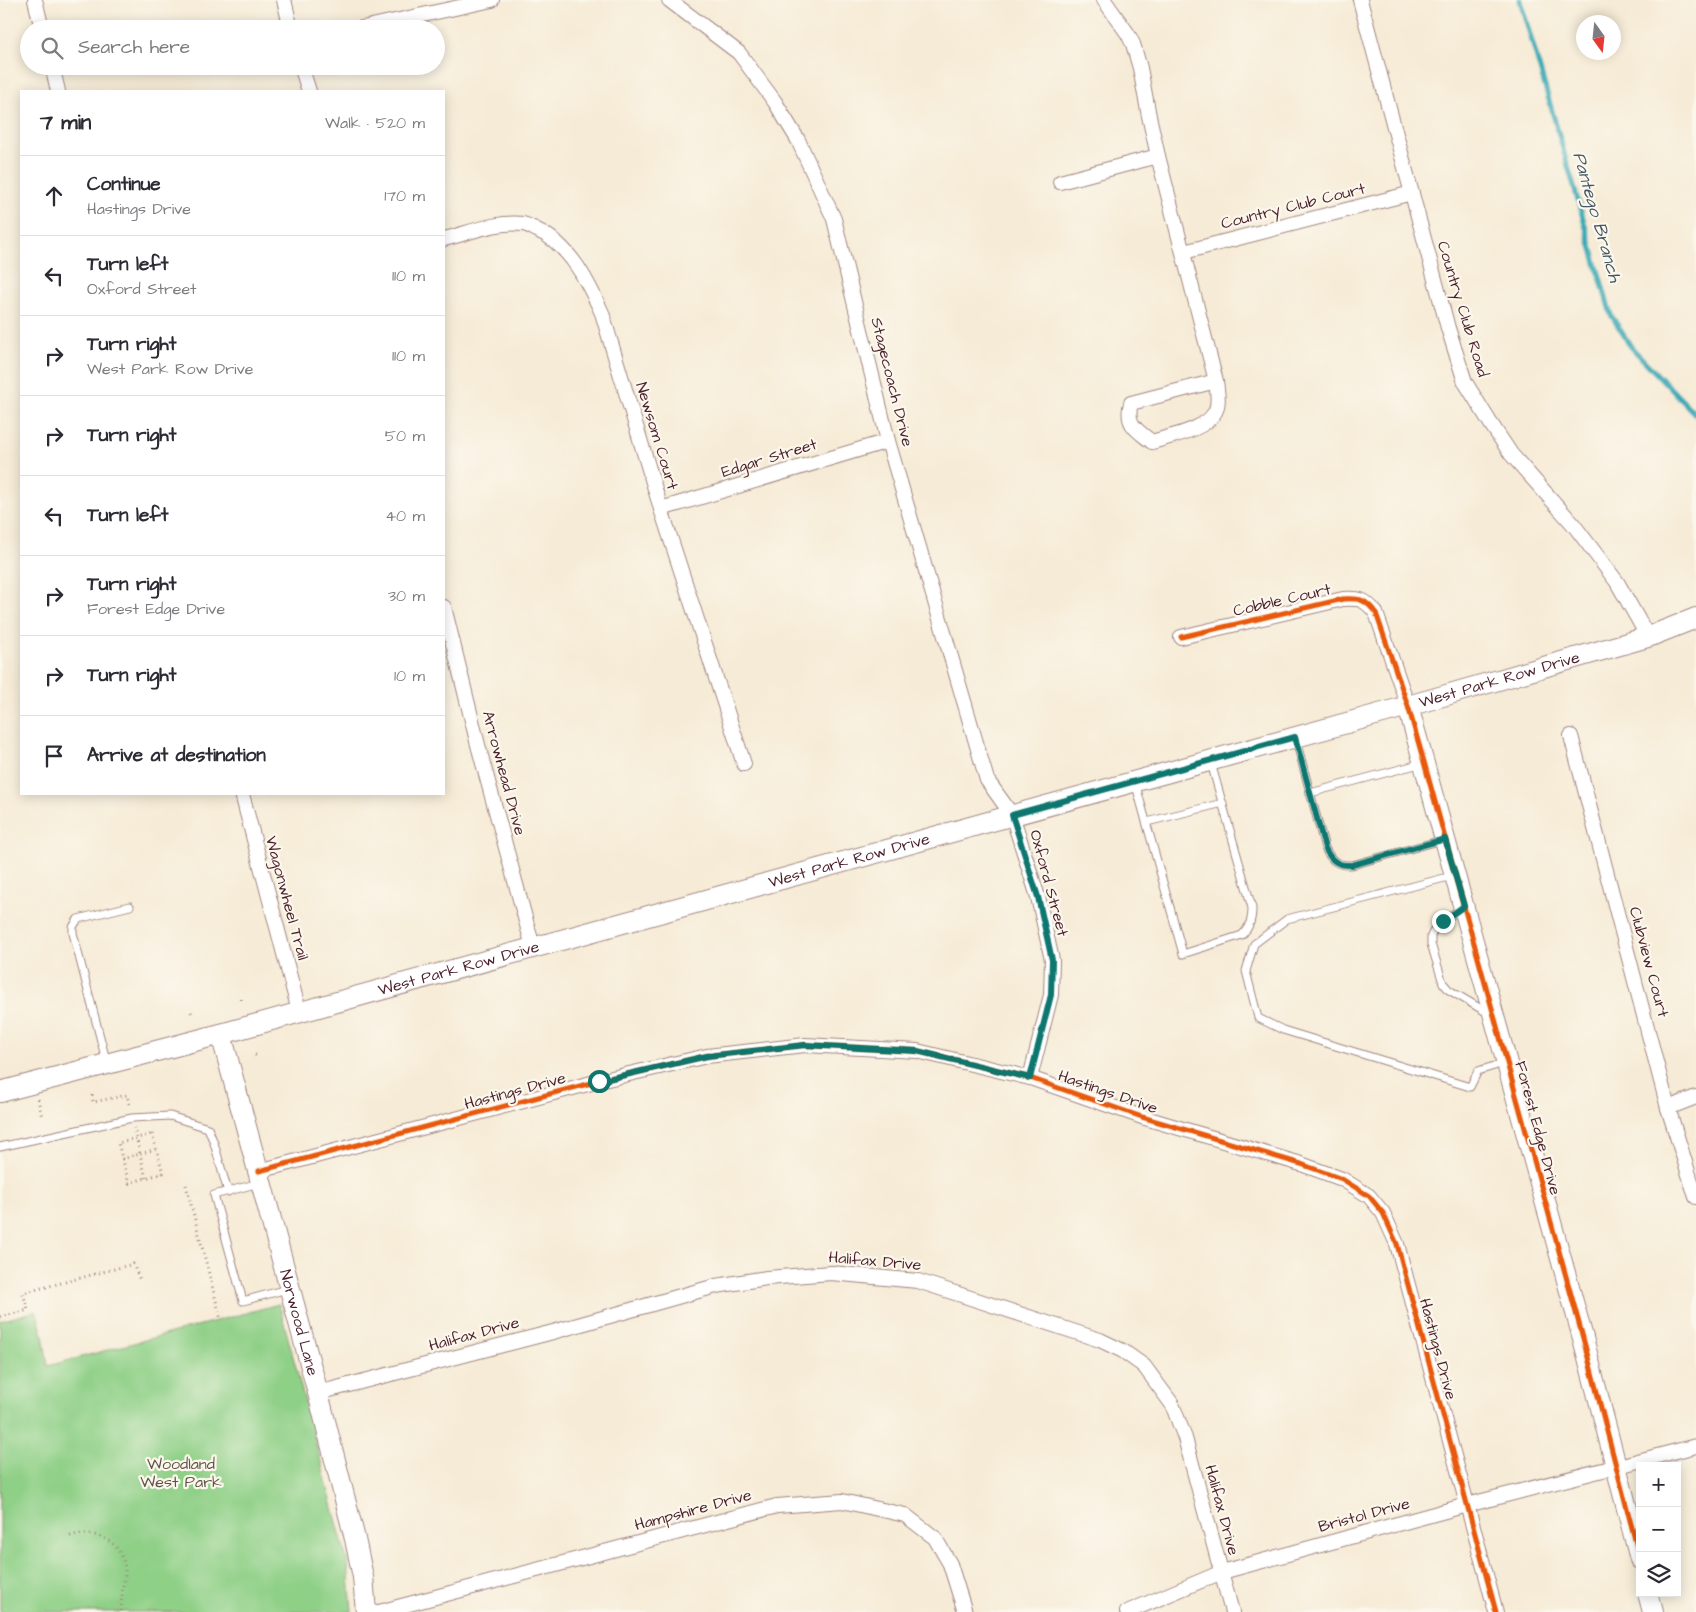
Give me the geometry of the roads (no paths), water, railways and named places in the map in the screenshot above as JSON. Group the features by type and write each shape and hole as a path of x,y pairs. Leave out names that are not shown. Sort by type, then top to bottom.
{"main road":[{"name":"West Park Row Drive","path":"0,1092 220,1034 1408,706 1648,637 1696,618"},
{"name":"Forest Edge Drive","path":"1408,706 1578,1320 1638,1552"},
{"name":"Norwood Lane","path":"220,1034 290,1288 355,1539 363,1577 366,1612"},
{"path":"1649,1597 1653,1612"}],"street":[{"path":"35,0 40,20"},
{"path":"284,0 289,20"},
{"path":"400,20 492,0"},
{"name":"Stagecoach Drive","path":"669,0 739,53 775,102 798,140 834,219 888,441 987,780 1012,815"},
{"path":"1104,0 1133,44 1140,68 1158,156 1216,381 1218,399 1216,411 1210,420 1198,427 1152,442 1133,428 1128,414 1131,404 1216,381"},
{"name":"Country Club Road","path":"1360,0 1448,328 1465,382 1511,454 1573,524 1617,582 1648,637"},
{"path":"54,75 58,90"},
{"path":"305,75 309,90"},
{"path":"1060,182 1158,156"},
{"name":"Country Club Court","path":"1184,252 1412,193"},
{"name":"Newsom Court","path":"445,239 499,225 524,224 549,235 572,260 589,285 602,313 660,510 744,764"},
{"name":"Edgar Street","path":"660,510 888,441"},
{"name":"Cobble Court","path":"1181,637 1343,599 1356,598 1367,603 1376,613 1408,706"},
{"name":"Arrowhead Drive","path":"445,611 478,745 533,947"},
{"name":"Clubview Court","path":"1572,736 1668,1108 1696,1197"},
{"name":"Wagonwheel Trail","path":"242,795 299,1011"},
{"name":"Oxford Street","path":"1012,815 1038,897 1052,960 1051,995 1030,1078"},
{"name":"Hastings Drive","path":"260,1177 599,1081 707,1056 805,1045 917,1051 1030,1078 1142,1117 1301,1164 1342,1179 1369,1196 1383,1213 1397,1244 1496,1612"},
{"path":"1668,1108 1696,1097"},
{"name":"Halifax Drive","path":"318,1393 553,1332 716,1286 767,1278 832,1273 918,1281 1100,1340 1123,1351 1144,1366 1172,1404 1185,1438 1232,1612"},
{"path":"1616,1465 1696,1446"},
{"name":"Bristol Drive","path":"1127,1612 1222,1572 1616,1465"},
{"name":"Hampshire Drive","path":"379,1612 777,1506 842,1501 905,1515 935,1538 950,1564 965,1612"}],"lane":[{"path":"1295,737 1325,848 1328,856 1335,863 1343,866 1352,865 1445,839"},
{"path":"1135,781 1182,954 1242,935 1247,930 1252,918 1252,908 1211,760"},
{"path":"1310,793 1424,762"},
{"path":"1147,822 1223,803"},
{"path":"1455,875 1287,919 1254,944 1246,971 1258,1018 1283,1030 1470,1086 1478,1071 1507,1062"},
{"path":"107,1064 73,934 73,927 78,919 130,906"},
{"path":"1464,906 1434,928 1431,944 1443,983 1449,990 1495,1018"},
{"path":"0,1147 132,1118 170,1116 208,1128 228,1192"},
{"path":"260,1177 228,1192 214,1195 243,1301 290,1288"}],"waterway":[{"name":"Pantego Branch","path":"1520,0 1611,315 1632,348 1696,415"}],"park label":[{"name":"Woodland West Park","path":"181,1473"}]}
